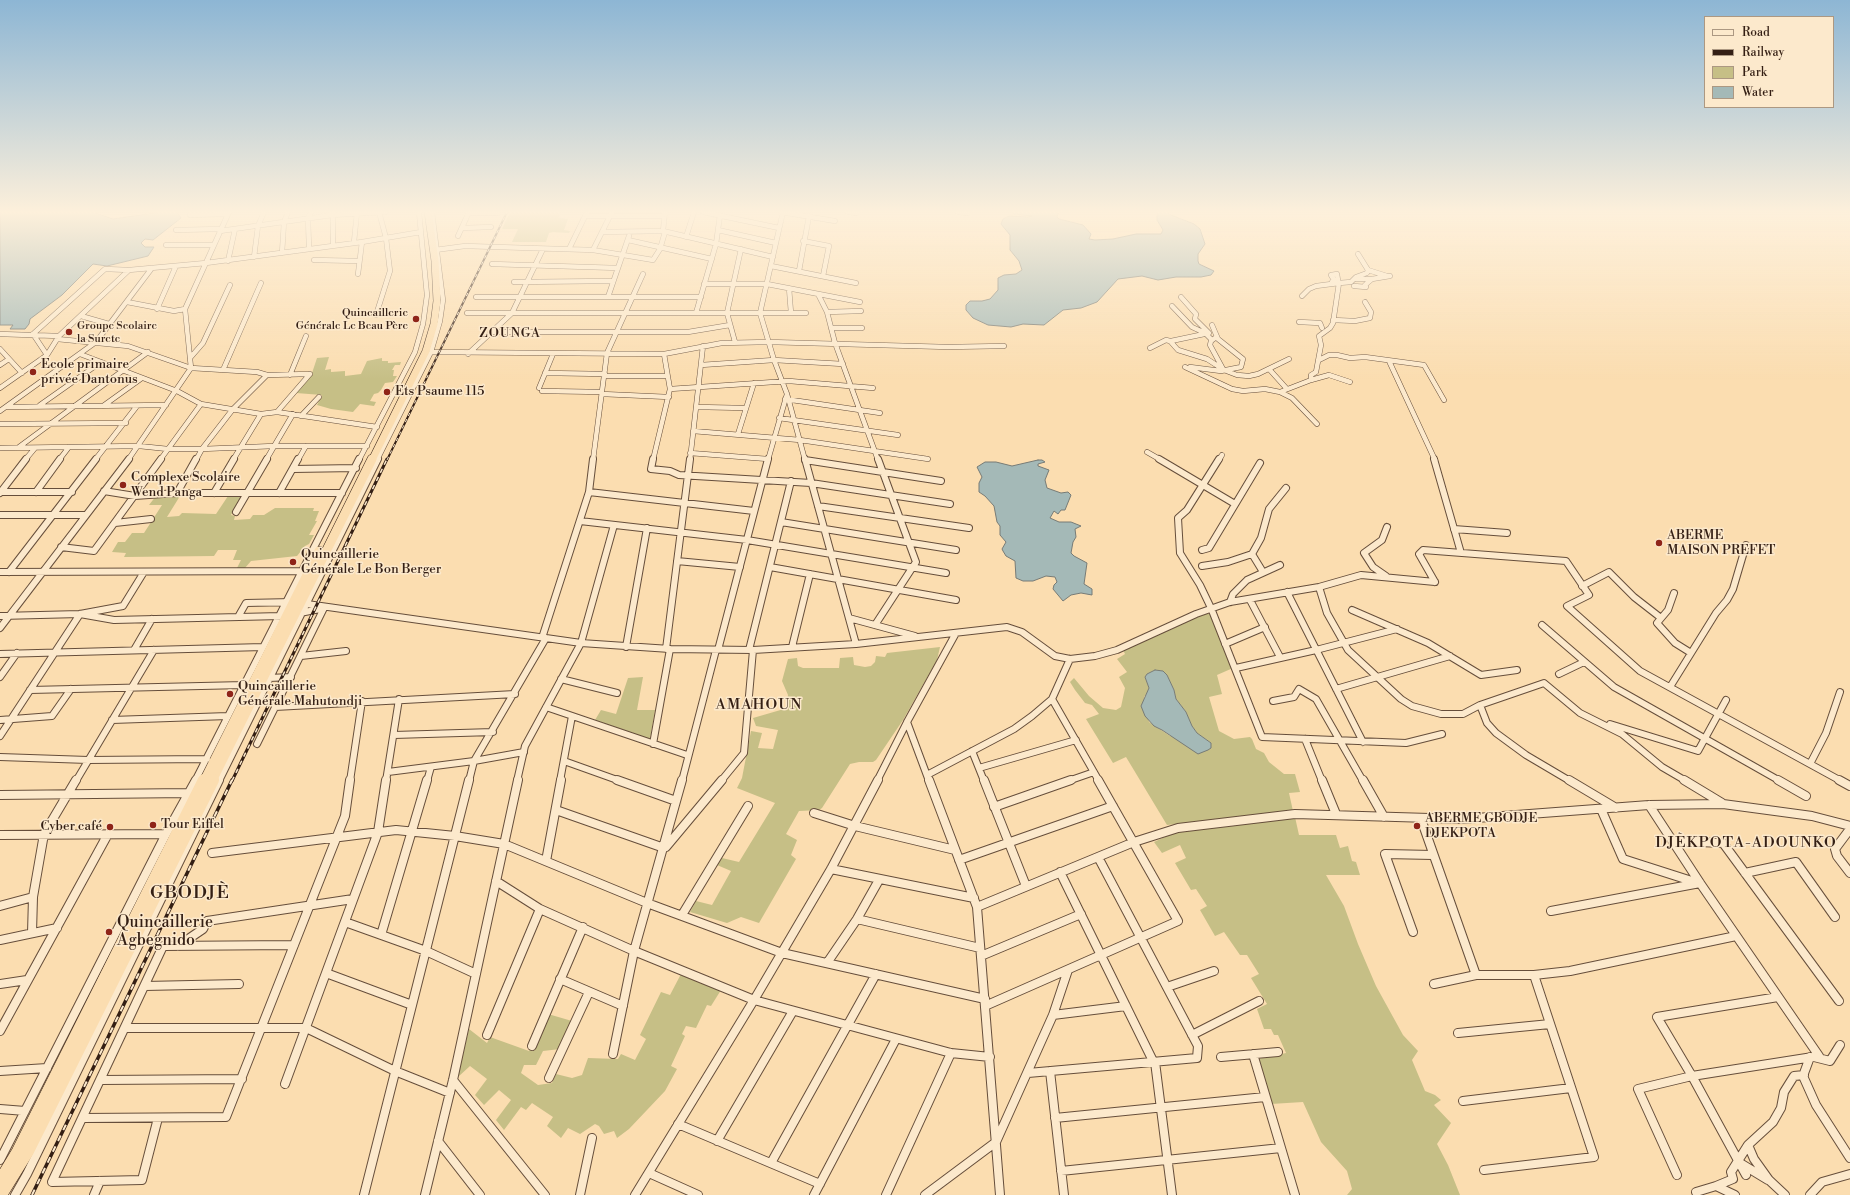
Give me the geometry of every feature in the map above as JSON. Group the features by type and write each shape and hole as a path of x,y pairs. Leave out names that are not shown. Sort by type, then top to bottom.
{"highway":[{"path":"1,1195 28,1151 424,343 432,297 430,268"},
{"path":"0,1181 25,1137 293,609 426,351 434,328 437,308 436,268"}],"street":[{"path":"32,334 105,269 129,270 152,268"},
{"path":"0,410 96,342 152,268"},
{"path":"157,309 175,268"},
{"path":"0,628 139,446 191,368 185,309 204,268"},
{"path":"358,268 358,274"},
{"path":"376,315 390,271 390,268"},
{"path":"15,1195 27,1174 269,678 293,609 301,571 356,468 415,352 421,335 427,295 425,268"},
{"path":"0,1160 263,647 293,609 431,352 442,311 438,268"},
{"path":"468,354 512,313 534,268"},
{"path":"608,268 618,268 608,297"},
{"path":"696,313 709,268"},
{"path":"735,342 727,313 736,268"},
{"path":"771,268 760,313 800,440 856,644"},
{"path":"779,268 856,283"},
{"path":"799,272 800,268"},
{"path":"823,276 825,268"},
{"path":"0,388 47,355 58,338 129,270"},
{"path":"1302,296 1309,289 1329,283 1351,282 1355,278 1367,273 1368,270 1390,276 1372,279 1355,278"},
{"path":"364,1195 474,761 515,694 544,638 589,492 607,353 615,332 643,274"},
{"path":"1354,286 1366,288 1365,285 1372,279"},
{"path":"514,282 613,281"},
{"path":"223,370 261,282"},
{"path":"1321,330 1330,328 1333,322 1337,282"},
{"path":"704,284 767,284 860,302"},
{"path":"190,358 203,343 230,285"},
{"path":"789,288 790,313"},
{"path":"818,294 827,312 843,364 893,495 916,562 875,626"},
{"path":"476,297 701,297"},
{"path":"1181,297 1196,314 1195,319 1209,333 1207,335"},
{"path":"127,302 157,309 174,311 185,309"},
{"path":"1333,322 1355,321 1370,318 1371,312 1365,302"},
{"path":"1172,306 1192,327 1214,338 1243,359 1240,367 1224,370 1185,367 1218,383 1243,392 1264,389 1280,392 1292,398 1317,424"},
{"path":"827,312 861,311"},
{"path":"467,313 806,312"},
{"path":"81,316 109,324"},
{"path":"1299,322 1320,323 1321,330 1319,340 1321,345 1319,360 1316,372 1311,375 1311,380"},
{"path":"493,332 688,332 730,325"},
{"path":"1212,325 1214,338 1210,345 1224,370"},
{"path":"831,328 862,328"},
{"path":"0,339 3,334 32,334 128,346 191,368 257,372 267,375 310,374 277,412"},
{"path":"32,334 47,355"},
{"path":"1150,348 1166,340 1171,341 1195,335 1207,335"},
{"path":"290,375 306,336"},
{"path":"1171,341 1178,350 1207,359 1224,370 1237,375 1249,376 1269,369 1289,359"},
{"path":"431,352 468,354 664,354 703,346 735,342 1004,346"},
{"path":"653,744 668,649 680,532 689,475 690,453 703,346"},
{"path":"0,349 22,373"},
{"path":"19,447 49,423 148,352"},
{"path":"80,354 177,391 201,404 261,414 277,412 377,427"},
{"path":"553,354 545,373 541,390 669,397"},
{"path":"664,354 666,376 670,389 651,469 689,475 812,483 950,504"},
{"path":"1319,360 1329,355 1337,355 1350,358 1365,357 1424,365 1444,400"},
{"path":"0,365 9,359"},
{"path":"701,365 774,360 843,364"},
{"path":"1388,361 1416,425 1437,465 1461,553"},
{"path":"40,405 101,362"},
{"path":"1269,369 1287,389"},
{"path":"545,373 666,376"},
{"path":"177,493 202,450 233,409 267,375"},
{"path":"1280,392 1329,375 1350,382"},
{"path":"103,406 142,378"},
{"path":"670,389 781,381 873,388"},
{"path":"738,434 754,382"},
{"path":"301,416 318,397"},
{"path":"787,397 880,413"},
{"path":"613,1054 634,951 647,902 664,848 687,756 740,567 768,459 787,397"},
{"path":"62,547 94,551 201,404"},
{"path":"3,407 40,405 166,405"},
{"path":"9,572 72,492 105,447 126,423 137,406"},
{"path":"696,407 745,408"},
{"path":"214,493 261,414"},
{"path":"236,512 293,414"},
{"path":"780,418 898,435"},
{"path":"0,424 126,423"},
{"path":"693,431 800,440 928,459"},
{"path":"0,448 139,446 202,450 274,446 367,446"},
{"path":"279,493 306,446"},
{"path":"36,492 69,447"},
{"path":"0,492 35,448"},
{"path":"1147,452 1235,504"},
{"path":"690,453 768,459"},
{"path":"1222,455 1186,510 1178,518 1180,553 1200,585 1211,608 1262,737 1339,739 1363,742 1406,743 1442,734"},
{"path":"805,460 941,481"},
{"path":"1202,550 1208,548 1260,463"},
{"path":"293,469 356,468"},
{"path":"664,848 744,753 751,650 791,481"},
{"path":"1202,566 1228,562 1252,554 1261,538 1269,509 1286,488"},
{"path":"104,491 135,496 177,493 342,493"},
{"path":"0,492 72,492"},
{"path":"589,492 754,511"},
{"path":"818,506 970,528"},
{"path":"0,515 86,515"},
{"path":"115,523 151,519"},
{"path":"580,521 747,540 946,573"},
{"path":"781,522 956,550"},
{"path":"425,1195 453,1080 525,746 581,643 614,525"},
{"path":"1387,527 1382,540 1364,553 1373,567 1387,577"},
{"path":"626,647 647,528"},
{"path":"1454,529 1507,533"},
{"path":"1670,687 1716,613 1727,600 1733,589 1746,545"},
{"path":"80,614 114,620 238,617 293,609 324,608 581,643 626,647 717,650 751,650 856,644 1013,628 1022,632 1055,656 1070,659 1095,656 1121,648 1211,608 1230,602 1250,600 1319,587 1361,575 1434,582 1418,554 1423,550 1566,561 1589,594 1567,606 1640,670 1850,786"},
{"path":"1252,554 1263,572"},
{"path":"677,561 740,567"},
{"path":"1230,602 1233,594 1247,580 1280,565"},
{"path":"770,567 956,600"},
{"path":"0,572 301,571"},
{"path":"0,616 80,614 123,606 144,572"},
{"path":"1582,586 1609,572 1634,597 1661,618"},
{"path":"792,648 810,574"},
{"path":"1319,587 1327,614 1342,643 1355,658 1379,677 1401,699 1412,706 1426,711 1441,714 1463,714 1480,705 1544,683 1580,713 1599,721 1698,751 1726,700"},
{"path":"1287,592 1363,742"},
{"path":"1674,593 1668,610 1657,623 1675,643 1691,653"},
{"path":"1250,600 1280,657"},
{"path":"238,617 246,603 293,609"},
{"path":"257,744 324,608"},
{"path":"1352,610 1397,629 1450,656 1481,675 1517,670"},
{"path":"0,736 80,614"},
{"path":"849,618 919,637"},
{"path":"134,650 152,619"},
{"path":"1542,625 1614,687 1806,796"},
{"path":"1225,644 1265,627"},
{"path":"1236,668 1316,650 1397,629"},
{"path":"635,1195 754,1000 831,869 855,826 907,722 956,633"},
{"path":"0,654 263,647"},
{"path":"32,933 32,897 44,834 154,650"},
{"path":"301,656 346,651"},
{"path":"0,677 17,653"},
{"path":"1336,689 1450,656"},
{"path":"927,775 1014,729 1052,699 1070,659"},
{"path":"1559,674 1584,662"},
{"path":"269,678 291,677"},
{"path":"562,679 617,693"},
{"path":"30,690 244,685"},
{"path":"0,720 52,716 71,689"},
{"path":"1273,701 1294,697 1299,689 1316,699 1384,817"},
{"path":"1810,764 1826,733 1840,692"},
{"path":"275,707 399,698 515,694"},
{"path":"286,1084 378,832 399,698"},
{"path":"212,853 396,830 455,836 504,844 647,902 782,953 876,974 985,1003 1068,970 1178,921 1052,699"},
{"path":"83,1118 226,1118 345,816 362,701"},
{"path":"1480,705 1487,723 1496,733 1526,755 1616,808"},
{"path":"546,707 687,756"},
{"path":"112,720 228,716"},
{"path":"546,861 572,716"},
{"path":"1599,721 1630,739 1662,767 1723,804"},
{"path":"907,722 977,907 1000,1195"},
{"path":"394,734 493,732"},
{"path":"1305,739 1336,814"},
{"path":"979,768 1076,740"},
{"path":"972,751 1026,886"},
{"path":"388,772 474,761 524,752"},
{"path":"0,757 88,760 207,758"},
{"path":"564,761 676,800"},
{"path":"381,935 431,767"},
{"path":"994,807 1094,772"},
{"path":"0,795 189,793"},
{"path":"977,907 1134,842 1186,826 1295,814 1336,814 1421,819 1490,818 1650,805 1723,804 1812,816 1850,826"},
{"path":"1650,805 1700,883 1819,1056 1692,1076 1638,1089 1678,1175"},
{"path":"682,915 748,806"},
{"path":"959,860 1113,806"},
{"path":"1601,809 1623,859 1700,883"},
{"path":"556,810 664,848"},
{"path":"814,813 855,826 955,850"},
{"path":"1421,819 1476,975"},
{"path":"1850,829 1835,849 1837,856 1850,873"},
{"path":"0,1031 108,834"},
{"path":"0,835 166,834"},
{"path":"1672,841 1723,843 1839,1001"},
{"path":"1413,932 1385,854 1433,855"},
{"path":"1028,1073 1197,1058 1198,1046 1098,857"},
{"path":"1745,873 1796,862 1835,917"},
{"path":"831,869 879,880 974,898"},
{"path":"1060,872 1154,1061 1172,1195"},
{"path":"827,963 857,919 879,880"},
{"path":"496,881 540,909 634,951 754,1000 951,1053 990,1057"},
{"path":"1551,911 1700,883"},
{"path":"0,906 32,897"},
{"path":"178,946 203,929 207,921 310,904 353,899"},
{"path":"487,1035 540,909"},
{"path":"857,919 980,952 1081,914"},
{"path":"345,922 426,951 476,974"},
{"path":"532,1046 582,927"},
{"path":"0,940 57,928"},
{"path":"1434,984 1476,975 1534,975 1570,970 1736,936"},
{"path":"158,1118 142,1180 52,1182 163,946 294,945"},
{"path":"925,1195 996,1142 1053,1015 1068,970"},
{"path":"1167,987 1214,971"},
{"path":"326,974 412,1005"},
{"path":"771,1163 876,974"},
{"path":"1484,1170 1594,1157 1534,975"},
{"path":"560,979 623,1006"},
{"path":"0,984 27,980"},
{"path":"145,986 239,984"},
{"path":"549,1078 589,992"},
{"path":"1746,1175 1692,1076 1656,1017 1778,998"},
{"path":"1192,1034 1259,1000"},
{"path":"1053,1015 1126,1006"},
{"path":"717,1141 793,1010"},
{"path":"1458,1033 1550,1024"},
{"path":"125,1028 306,1028 395,1071 450,1093"},
{"path":"814,1195 896,1039"},
{"path":"1811,1057 1830,1061 1840,1045"},
{"path":"1220,1057 1278,1052"},
{"path":"886,1195 951,1053"},
{"path":"1253,1054 1295,1195"},
{"path":"1811,1057 1804,1075 1816,1105 1850,1158"},
{"path":"0,1071 46,1068"},
{"path":"1050,1071 1064,1195"},
{"path":"1696,1192 1733,1179 1731,1172 1739,1162 1748,1145 1773,1122 1781,1108 1784,1092 1794,1076 1804,1075"},
{"path":"100,1080 242,1079"},
{"path":"453,1080 545,1195"},
{"path":"1463,1101 1571,1088"},
{"path":"1055,1118 1265,1097"},
{"path":"0,1109 25,1111"},
{"path":"678,1124 820,1184"},
{"path":"580,1195 592,1138"},
{"path":"438,1141 480,1195"},
{"path":"1748,1145 1754,1159 1772,1183 1784,1195"},
{"path":"1061,1170 1281,1148"},
{"path":"1739,1162 1772,1183"},
{"path":"649,1173 698,1195"},
{"path":"1810,1195 1822,1182 1850,1174"},
{"path":"94,1195 100,1181"},
{"path":"1716,1186 1735,1195"}],"green space":[{"path":"329,357 325,370 331,369 331,372 345,371 345,376 361,374 367,361 382,358 382,361 388,361 388,363 401,362 400,365 395,365 392,370 394,370 393,376 397,376 393,382 385,383 378,393 374,394 370,401 376,402 374,406 360,404 353,412 331,409 317,405 322,395 296,393 313,374 312,373 317,358"},
{"path":"156,496 180,496 167,517 179,516 182,513 216,514 228,496 242,496 231,515 235,516 234,520 250,519 253,515 264,515 275,508 314,508 313,511 319,511 315,521 317,521 309,535 314,535 309,544 305,546 297,556 251,561 245,568 237,568 241,560 233,560 237,550 218,550 214,556 124,557 126,553 112,552 118,542 125,542 132,533 144,533 162,505 149,505"},
{"path":"1203,614 1210,614 1233,668 1217,675 1222,694 1209,697 1219,731 1234,739 1250,737 1256,749 1264,753 1269,762 1284,774 1295,774 1300,792 1289,793 1293,811 1167,825 1126,757 1113,763 1086,719 1099,714 1092,705 1085,703 1070,682 1074,678 1089,696 1103,708 1116,710 1121,707 1125,688 1119,677 1127,672 1117,659 1125,654 1123,650","holes":["1155,670 1163,671 1167,675 1174,690 1176,699 1186,712 1192,726 1197,733 1211,743 1170,736 1149,722 1144,697 1149,688 1145,677 1147,674"]},
{"path":"940,647 937,660 903,720 876,760 873,762 859,762 850,764 822,808 819,810 799,811 786,834 797,840 791,855 796,859 759,923 741,917 727,923 690,912 696,901 712,905 731,871 717,865 722,858 739,862 775,803 737,788 742,778 751,731 762,733 758,748 773,749 778,730 756,726 753,718 784,709 786,707 788,695 782,681 788,659 797,658 798,666 803,668 839,668 840,658 853,657 854,665 865,667 871,666 875,662 876,656 885,657 887,653"},
{"path":"643,677 637,710 655,710 650,739 595,720 601,710 616,714 628,678"},
{"path":"1295,817 1299,835 1336,835 1340,848 1348,846 1352,861 1356,862 1360,875 1326,875 1344,906 1376,986 1403,1035 1418,1051 1412,1060 1425,1091 1435,1095 1441,1100 1434,1105 1451,1123 1437,1144 1448,1165 1460,1195 1347,1195 1352,1189 1347,1171 1321,1142 1303,1102 1271,1104 1258,1059 1286,1053 1278,1035 1274,1035 1271,1029 1264,1029 1257,1009 1267,1004 1251,978 1259,974 1247,955 1240,955 1224,932 1215,936 1200,910 1207,906 1196,889 1191,890 1175,863 1186,858 1180,845 1162,853 1154,842 1180,830"},
{"path":"681,974 721,990 711,1006 707,1005 696,1028 686,1026 682,1034 685,1036 671,1066 677,1069 665,1091 629,1129 617,1138 614,1131 604,1134 599,1126 595,1124 580,1134 568,1128 561,1138 547,1126 553,1117 532,1103 526,1110 521,1107 504,1130 496,1120 511,1100 499,1090 484,1105 475,1095 487,1079 470,1066 458,1077 469,1029 487,1043 490,1037 529,1051 548,1014 572,1021 560,1049 543,1051 536,1065 524,1065 521,1073 538,1085 552,1083 556,1074 572,1078 582,1075 588,1058 618,1059 621,1054 635,1060 646,1039 640,1035 661,992 670,995"}],"water":[{"path":"0,268 89,268 62,295 30,319 29,324 25,329 10,329 13,325 0,325"},
{"path":"1021,268 1207,268 1214,271 1211,275 1201,277 1176,277 1158,280 1142,276 1118,279 1097,302 1081,308 1063,310 1044,325 1023,324 1011,327 988,325 973,318 966,310 966,305 970,301 990,299 998,290 998,278 1004,275 1016,274 1022,270"},
{"path":"1038,460 1045,462 1038,464 1038,466 1049,470 1045,480 1047,488 1061,493 1068,492 1071,495 1065,510 1061,510 1058,514 1054,511 1050,518 1059,522 1071,522 1081,526 1075,529 1076,537 1073,542 1071,553 1087,563 1084,584 1092,589 1092,595 1081,593 1071,595 1063,601 1053,589 1057,582 1055,577 1046,576 1033,581 1023,581 1016,578 1015,561 1006,556 1002,549 1006,542 1000,535 1000,526 997,522 994,506 979,492 979,483 982,477 977,467 985,462 996,462 1012,466"},
{"path":"1155,670 1163,671 1167,675 1174,690 1176,699 1186,712 1192,726 1197,733 1211,743 1211,748 1198,754 1154,726 1145,716 1141,706 1149,688 1145,677 1147,674"}],"railway":[{"path":"387,460 480,268"},
{"path":"232,781 387,459"},
{"path":"32,1195 232,780"}],"place":[{"name":"Quincaillerie Générale Le Beau Père","path":"416,319"},
{"name":"Groupe Scolaire la Surete","path":"69,332"},
{"name":"Ecole primaire privée Dantonus","path":"33,372"},
{"name":"Ets Psaume 115","path":"387,392"},
{"name":"Complexe Scolaire Wend Panga","path":"123,485"},
{"name":"ABERME MAISON PREFET","path":"1659,543"},
{"name":"Quincaillerie Générale Le Bon Berger","path":"293,562"},
{"name":"Quincaillerie Générale Mahutondji","path":"230,694"},
{"name":"Tour Eiffel","path":"153,825"},
{"name":"ABERME GBODJE DJEKPOTA","path":"1417,826"},
{"name":"Cyber café","path":"110,827"},
{"name":"Quincaillerie Agbegnido","path":"109,932"}],"district":[{"name":"ZOUNGA","path":"510,334"},
{"name":"AMAHOUN","path":"759,705"},
{"name":"DJÈKPOTA-ADOUNKO","path":"1746,843"},
{"name":"GBODJÈ","path":"190,894"}]}
